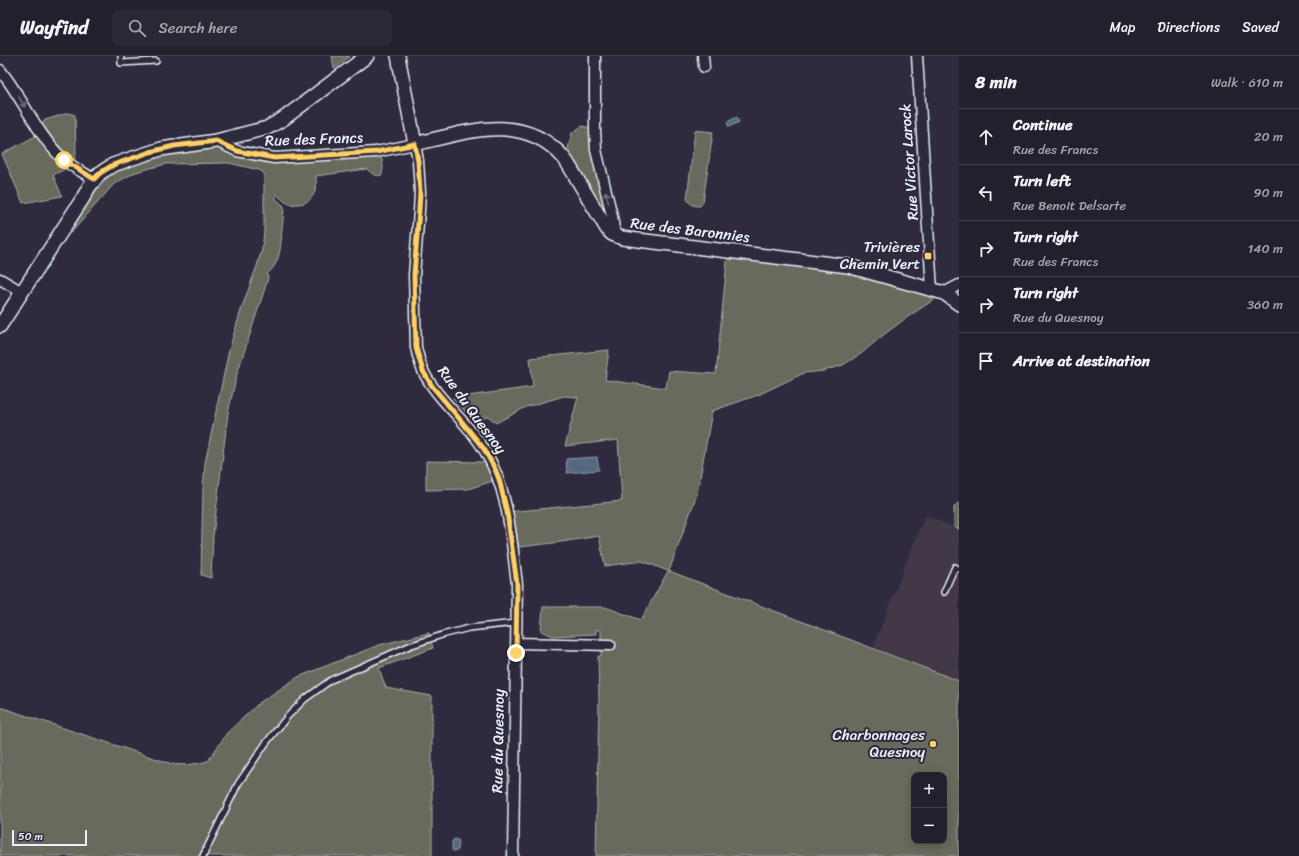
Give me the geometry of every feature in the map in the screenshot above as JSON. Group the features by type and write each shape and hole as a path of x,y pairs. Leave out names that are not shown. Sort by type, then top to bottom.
{"street":[{"path":"0,326 94,179 100,173 113,165 150,152 174,146 216,141 267,128 283,119 367,56"},
{"name":"Rue du Quesnoy","path":"398,56 418,161 420,192 414,275 416,348 423,371 432,386 484,449 499,479 507,512 517,584 513,856"},
{"path":"595,56 596,150 612,216 615,235"},
{"path":"703,56 704,66"},
{"name":"Rue Victor Larock","path":"917,56 938,292"},
{"path":"0,70 24,104 41,133 56,152 70,164 94,179"},
{"name":"Rue des Baronnies","path":"415,144 488,128 514,129 536,137 554,148 564,159 607,229 622,238 848,266 938,292 959,304"},
{"name":"Rue des Francs","path":"216,141 237,151 274,158 376,152 415,144"},
{"path":"0,279 22,292"},
{"path":"938,292 959,285"},
{"path":"516,643 610,645"}],"lane":[{"path":"121,56 121,63 156,61"},
{"path":"944,592 955,567 959,569"},
{"path":"203,856 238,784 266,743 288,716 305,699 331,680 423,641 469,628 516,623"}],"shaded area":[{"path":"925,515 959,529 959,681 873,647"}],"green space":[{"path":"332,56 350,56 334,69"},
{"path":"68,113 75,115 76,154 70,165 64,170 53,175 62,196 23,203 2,154 41,133 42,124 45,120"},
{"path":"582,126 595,129 610,208 605,211 567,152 572,133"},
{"path":"695,130 713,132 703,202 700,206 692,205 687,199"},
{"path":"216,141 230,152 380,155 383,167 382,175 380,176 374,175 367,169 316,176 315,191 308,201 303,203 290,204 285,202 276,194 276,199 284,206 281,247 278,259 272,270 267,274 268,278 237,374 228,413 213,536 211,578 201,575 205,463 229,350 262,249 264,232 264,173 259,170 229,163 166,164 136,172 114,184 71,233 63,228 98,186 110,175 113,165"},
{"path":"728,251 848,266 944,293 906,318 862,353 843,365 824,371 804,373 758,395 712,411 697,494 669,571 959,681 959,856 596,856 599,701 598,656 601,656 601,630 596,630 596,634 553,636 541,631 543,607 605,607 641,620 668,571 642,561 605,566 599,536 512,548 507,512 622,501 618,440 565,446 578,397 564,396 526,407 496,423 488,416 475,422 453,398 533,387 530,358 609,350 605,380 666,388 669,371 716,374"},
{"path":"489,459 499,479 468,489 426,490 426,461 483,462"},
{"path":"958,503 959,529 954,527 954,507"},
{"path":"429,633 433,648 379,668 386,688 432,696 432,856 0,856 0,707 172,764 195,764 208,761 227,733 259,703 298,677 379,645"}],"water":[{"path":"737,117 739,122 729,127 727,122"},
{"path":"597,457 599,470 567,473 566,459"},
{"path":"454,839 458,840 459,843 458,850 455,852 452,850 452,842"}],"place":[{"name":"Trivières Chemin Vert","path":"928,256"},
{"name":"Charbonnages Quesnoy","path":"933,744"}],"route":[{"path":"64,160 94,179 100,173 113,165 150,152 174,146 216,141 237,151 274,158 376,152 415,144 418,161 420,192 414,275 416,348 423,371 432,386 484,449 499,479 507,512 517,584 516,653"}]}
